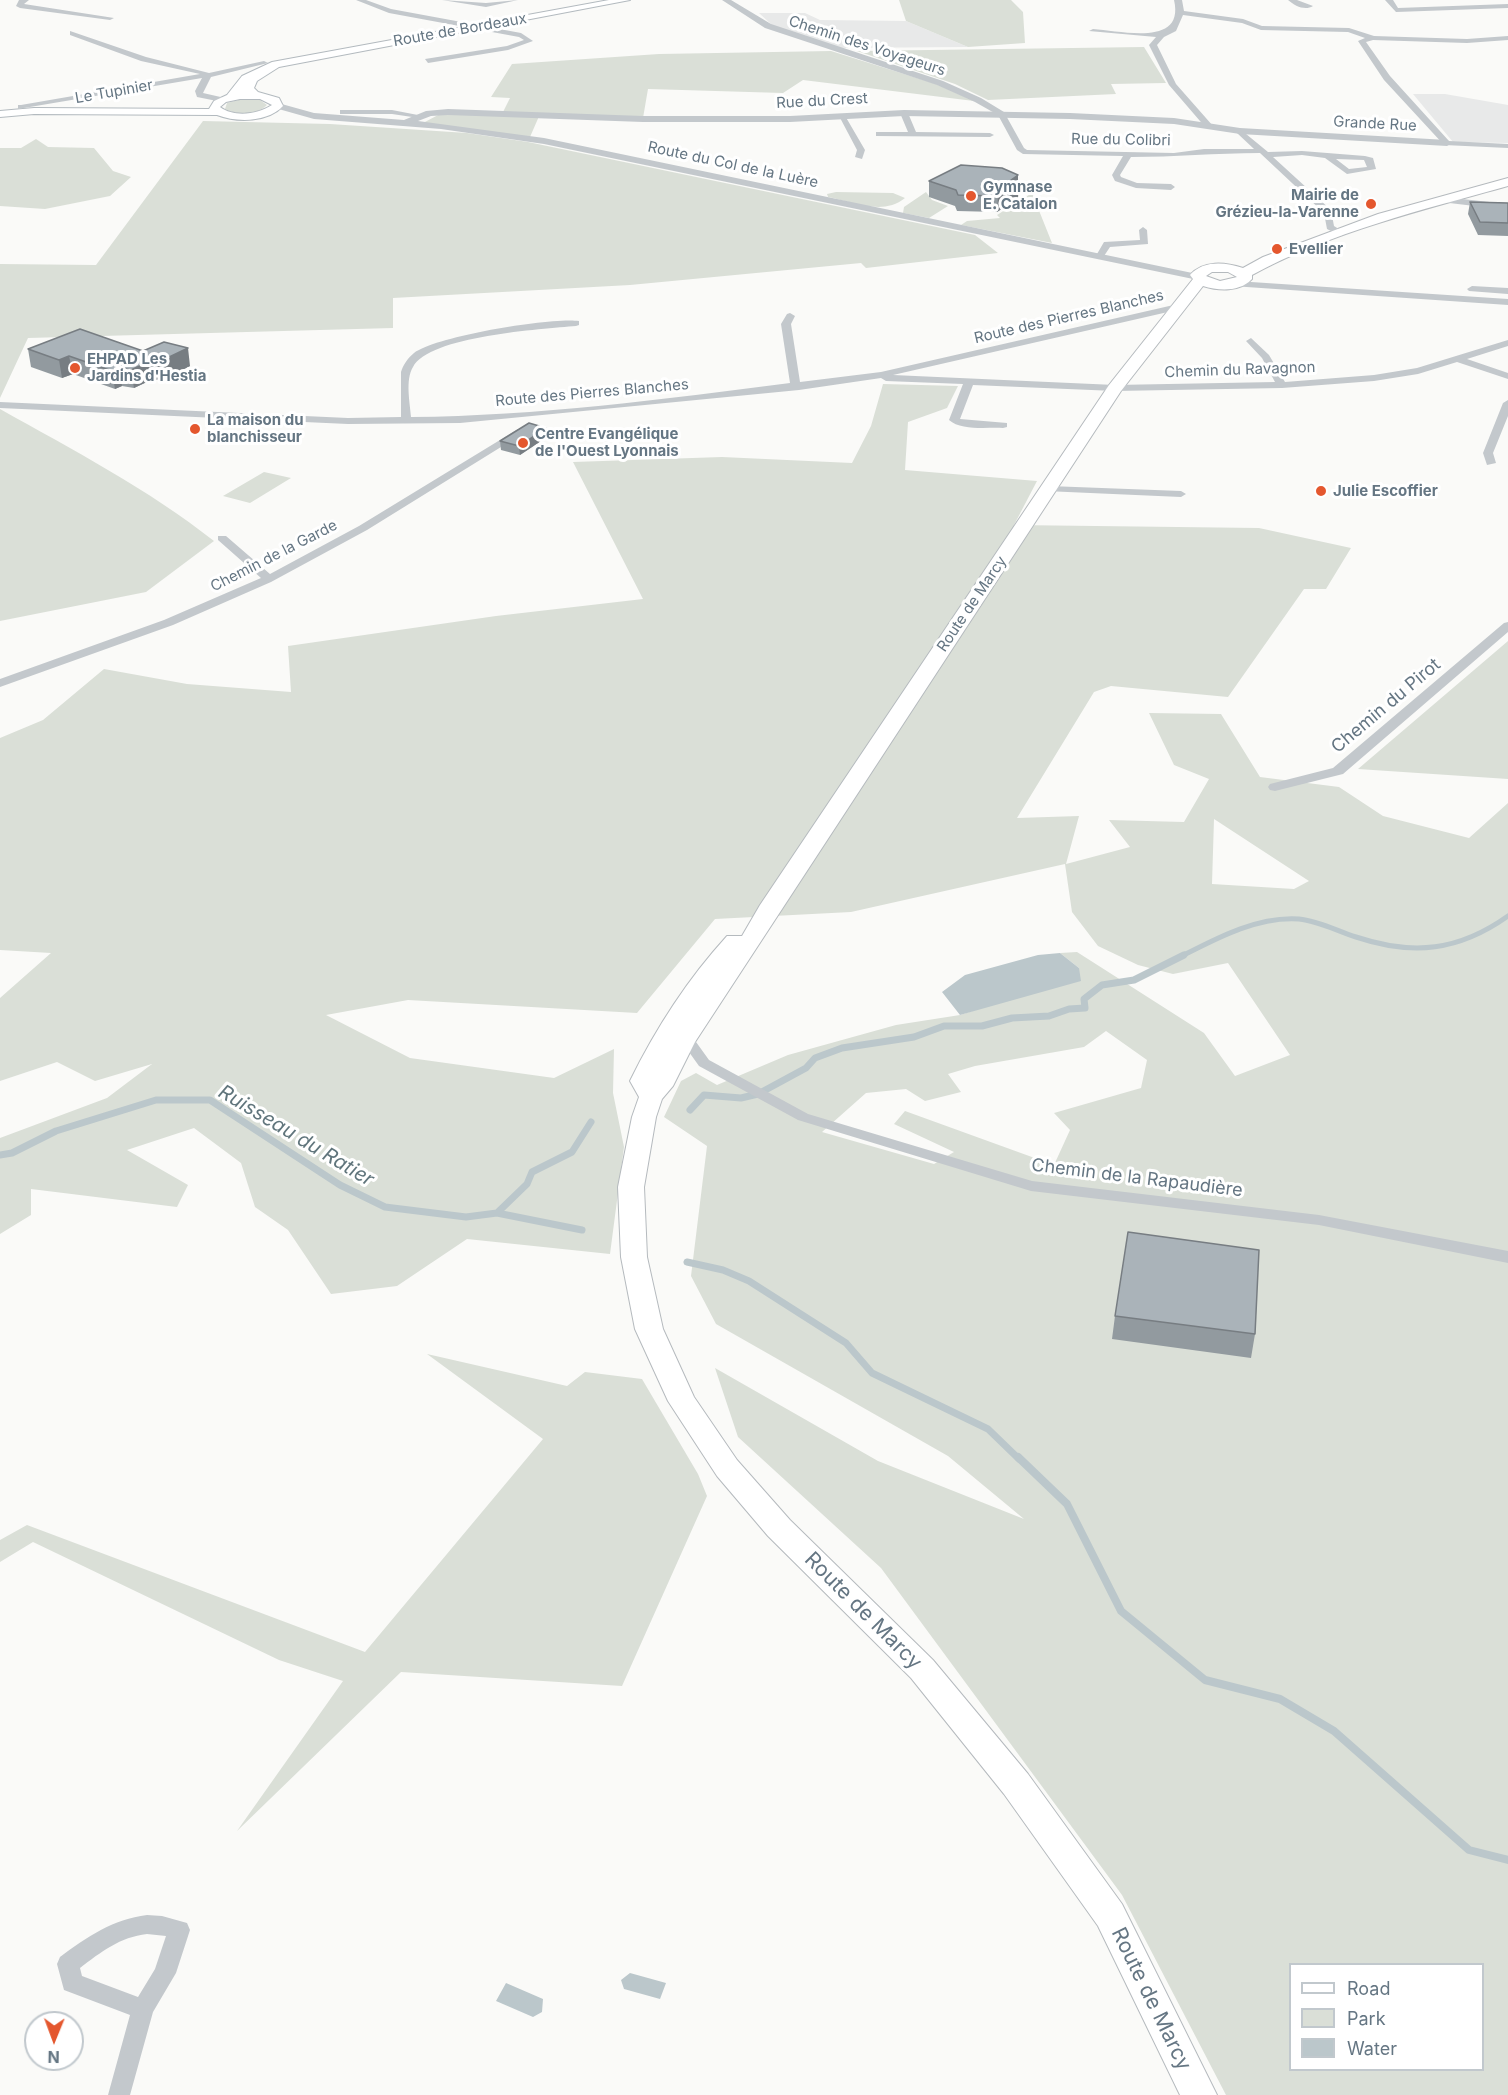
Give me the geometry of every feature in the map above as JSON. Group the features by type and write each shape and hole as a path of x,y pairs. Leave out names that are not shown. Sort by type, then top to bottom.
{"main road":[{"name":"Route de Bordeaux","path":"221,104 249,75 276,63 625,0"},
{"name":"Route de Bordeaux","path":"259,96 248,88 252,79 272,68 296,60"},
{"path":"259,96 274,99 278,106 256,115 235,116 221,104 259,96"},
{"name":"Le Tupinier","path":"0,114 34,111 153,114 221,104"},
{"name":"Route de Marcy","path":"1178,306 1268,260 1341,232 1508,182"},
{"path":"1200,276 1235,277"},
{"name":"Route de Marcy","path":"647,1107 661,1086 686,1038 746,949 771,905 1115,388 1200,276"},
{"name":"Route de Marcy","path":"771,905 727,950 699,985 662,1041 642,1081 647,1107 631,1187 634,1257 648,1329 682,1401 727,1468 764,1511 922,1669 1016,1784 1110,1915 1199,2095"}],"street":[{"path":"25,0 20,2 20,6 110,18"},
{"path":"360,0 389,11 521,35 529,41 518,46 428,61"},
{"path":"446,0 486,5 514,0"},
{"name":"Chemin des Voyageurs","path":"726,0 768,26 940,83 1001,114"},
{"path":"1178,0 1181,13 1173,29 1161,35 1153,45 1166,74 1209,126"},
{"path":"1292,0 1299,5 1309,6"},
{"path":"1389,0 1396,10 1508,6"},
{"path":"1491,0 1508,1"},
{"path":"1181,13 1243,21 1261,28 1349,30 1373,38"},
{"path":"1094,31 1161,35"},
{"path":"73,33 144,58 205,74 200,94 221,104"},
{"path":"1447,143 1387,78 1364,45 1363,40 1373,38 1467,41 1508,38"},
{"name":"Le Tupinier","path":"21,107 264,63"},
{"name":"Route du Col de la Luère","path":"278,106 305,115 347,116 544,141 1200,276"},
{"path":"347,116 392,112 419,116"},
{"name":"Rue du Crest","path":"406,123 419,116 448,112 643,119 790,119 904,113 1001,114 1128,118 1209,126 1244,134"},
{"path":"904,113 914,134"},
{"name":"Rue du Colibri","path":"1001,114 1021,150 1026,152 1174,155 1204,151 1302,153 1365,158 1370,160 1372,169 1347,172 1327,156"},
{"name":"Route du Col de la Luère","path":"256,115 347,116"},
{"path":"841,116 861,150 859,157"},
{"name":"Grande Rue","path":"1244,134 1261,132 1508,146"},
{"path":"879,134 990,135"},
{"path":"1244,134 1328,212 1330,227 1341,232"},
{"path":"1128,154 1116,175 1118,179 1136,185 1171,187"},
{"path":"1444,200 1508,207"},
{"path":"1104,256 1107,244 1145,242 1143,230"},
{"path":"1235,277 1334,291 1508,302"},
{"path":"1472,289 1508,291"},
{"name":"Route des Pierres Blanches","path":"0,405 93,407 348,421 406,421 536,414 799,387 881,375 1178,306"},
{"path":"790,316 786,324 795,383 799,387"},
{"path":"406,421 405,384 408,364 423,352 470,336 576,323"},
{"path":"1251,341 1266,357 1282,385"},
{"name":"Chemin du Ravagnon","path":"881,375 888,380 1115,388 1282,385 1374,378 1418,371 1508,343"},
{"path":"1457,359 1508,376"},
{"path":"969,383 954,420 959,423 1004,425"},
{"path":"1491,464 1488,453 1508,403"},
{"name":"Chemin de la Garde","path":"0,683 162,627 268,579 428,489 538,420 536,414"},
{"path":"1049,489 1181,494"},
{"path":"222,538 268,579"},
{"name":"Chemin du Pirot","path":"1275,787 1338,771 1508,626"},
{"name":"Route de Marcy","path":"672,1063 668,1054 690,1015 699,985"},
{"name":"Chemin de la Rapaudière","path":"686,1038 704,1063 803,1117 1031,1186 1319,1220 1508,1257"},
{"path":"672,1063 704,1063"},
{"path":"119,2095 143,2009 165,1973 179,1930 158,1922 131,1925 91,1947 68,1964 72,1983 143,2009"}],"shaded area":[{"path":"759,13 805,13 820,20 906,21 968,47 837,48 773,26"},
{"path":"1413,94 1445,94 1508,105 1508,143 1453,142"}],"green space":[{"path":"899,0 1011,0 1023,12 1025,43 968,47 906,21"},
{"path":"1144,47 1166,83 1111,84 1116,94 988,100 955,84 857,51"},
{"path":"831,51 936,84 974,101 803,80 783,93 648,89 643,118 540,114 530,137 423,123 440,114 502,114 510,98 491,97 512,64 659,54"},
{"path":"242,99 260,100 267,105 258,111 247,113 235,113 225,109 227,103"},
{"path":"203,121 330,124 467,133 528,142 975,235 998,253 866,268 861,263 630,285 393,298 393,328 28,338 0,398 0,264 96,265"},
{"path":"36,139 48,147 94,148 113,171 131,177 110,196 45,209 0,206 0,148 21,148"},
{"path":"836,192 893,193 905,198 887,206 878,207 828,197 827,194"},
{"path":"926,192 932,200 948,206 929,218 903,213 904,207"},
{"path":"1032,193 1052,243 961,225 967,221 1000,218 997,215"},
{"path":"883,384 958,386 947,408 908,422 905,470 1037,481 1014,525 1259,528 1351,548 1326,589 1304,589 1228,697 1111,686 1094,692 1017,818 1079,816 1066,864 1130,847 1109,820 1184,822 1209,779 1174,765 1149,713 1221,714 1260,777 1339,787 1383,816 1469,838 1508,803 1508,2095 1226,2095 1122,1895 881,1568 738,1437 715,1368 878,1461 1024,1519 948,1456 716,1324 691,1276 707,1146 664,1117 681,1081 696,1073 717,1085 788,1055 896,1025 960,1015 1012,998 1079,968 1060,953 1077,952 1204,1033 1235,1076 1290,1055 1228,963 1173,974 1138,965 1098,946 1072,912 1065,864 851,912 715,919 637,1013 408,1000 326,1015 410,1058 554,1078 614,1049 613,1093 624,1147 610,1254 467,1239 397,1286 331,1294 288,1230 255,1207 241,1163 194,1128 127,1150 188,1185 177,1207 31,1189 31,1215 0,1234 0,1138 107,1098 152,1064 95,1081 57,1062 0,1081 0,998 51,953 0,950 0,738 43,720 104,669 187,684 291,692 288,646 496,616 643,599 573,462 722,457 852,463 871,426","holes":["1214,819 1309,881 1294,889 1212,884","1106,1031 1147,1060 1141,1088 1054,1113 1070,1130 1054,1165 905,1111 894,1124 954,1152 934,1164 822,1132 866,1093 906,1089 925,1101 961,1092 948,1074 975,1066 1084,1047"]},
{"path":"0,409 137,487 214,541 146,592 0,621"},
{"path":"264,472 291,478 250,503 223,496"},
{"path":"1508,641 1508,779 1358,769"},
{"path":"427,1354 567,1386 585,1372 642,1379 698,1474 707,1496 622,1686 401,1672 237,1831 343,1681 279,1660 33,1542 0,1562 0,1540 27,1525 365,1652 543,1439"}],"water":[{"path":"1060,953 1079,968 1081,981 960,1015 942,992 965,975 1038,955"},
{"path":"630,1973 666,1983 660,1999 624,1989 621,1980"},
{"path":"506,1983 543,1999 542,2012 533,2017 496,2001"}],"building":[{"path":"961,165 1002,168 1018,175 1011,180 1019,182 998,196 958,195 956,190 929,181"},
{"path":"1470,202 1508,203 1508,223 1480,222"},
{"path":"80,329 143,351 164,342 188,348 163,360 146,363 131,370 119,368 112,371 69,356 59,360 28,349"},
{"path":"529,423 546,428 519,446 500,441"},
{"path":"1128,1232 1259,1250 1255,1334 1115,1316"}],"waterway":[{"path":"1182,956 1238,930 1284,919 1306,920 1377,943 1416,948 1435,947 1472,937 1508,916"},
{"path":"690,1110 704,1095 741,1098 758,1094 806,1068 815,1058 842,1048 914,1037 944,1026 982,1026 1012,1018 1049,1016 1069,1009 1085,1008 1084,999 1102,985 1134,980 1182,956"},
{"name":"Ruisseau du Ratier","path":"0,1155 12,1153 56,1131 156,1100 210,1100 340,1185 385,1207 466,1217 497,1213"},
{"path":"497,1213 527,1184 532,1172 572,1152 591,1122"},
{"name":"Ruisseau du Ratier","path":"497,1213 582,1230"},
{"name":"Ruisseau du Ratier","path":"687,1262 723,1270 749,1281 846,1343 872,1373 988,1429 1019,1459"},
{"name":"Ruisseau du Ratier","path":"1018,1457 1067,1504 1121,1611 1205,1680 1280,1699 1334,1731 1469,1850 1508,1860"}],"place":[{"name":"Gymnase E. Catalon","path":"971,196"},
{"name":"Mairie de Grézieu-la-Varenne","path":"1371,204"},
{"name":"Evellier","path":"1277,249"},
{"name":"EHPAD Les Jardins d'Hestia","path":"75,368"},
{"name":"La maison du blanchisseur","path":"195,429"},
{"name":"Centre Evangélique de l'Ouest Lyonnais","path":"523,443"},
{"name":"Julie Escoffier","path":"1321,491"}]}
